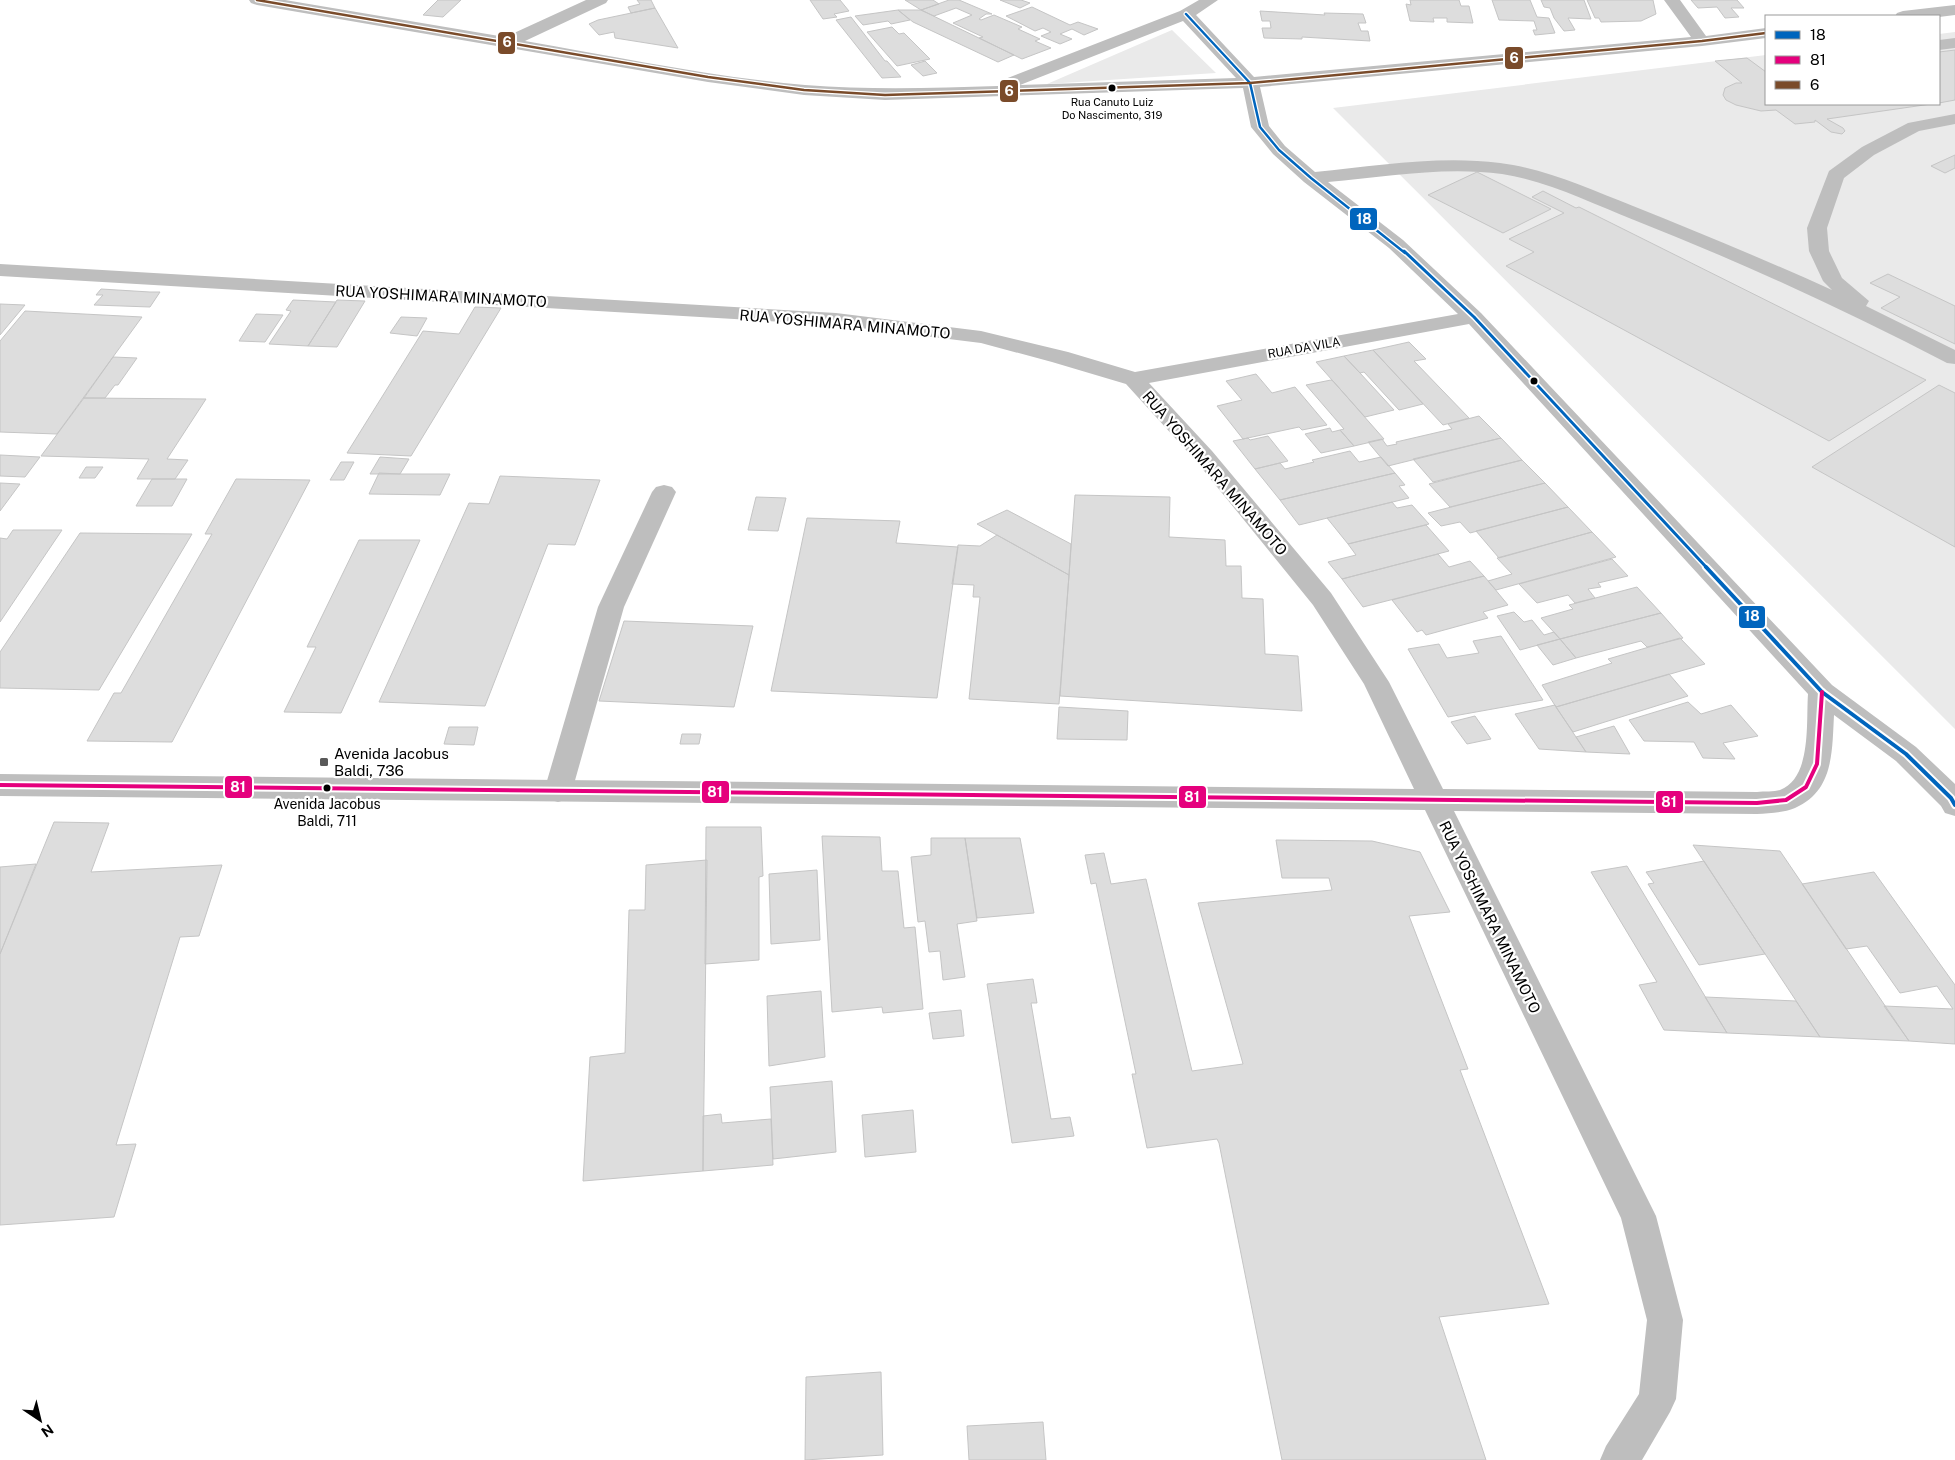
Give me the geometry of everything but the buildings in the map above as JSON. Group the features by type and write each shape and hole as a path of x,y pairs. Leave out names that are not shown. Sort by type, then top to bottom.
{"street":[{"path":"257,0 708,77 804,90 884,95 1250,84 1702,41 1765,33"},
{"path":"509,42 573,10 600,0"},
{"path":"986,93 1186,14 1210,0"},
{"path":"1672,0 1702,41"},
{"path":"1912,15 1955,10"},
{"path":"1186,14 1250,84 1260,127 1279,150 1311,178 1396,244 1474,316 1822,692 1906,754 1951,798 1955,805"},
{"path":"1940,45 1955,43"},
{"path":"1886,322 1833,281 1820,252 1817,228 1836,175 1868,150 1914,127 1955,119"},
{"path":"1311,178 1459,165 1501,168 1548,180 1697,237 1886,322 1955,358"},
{"name":"RUA YOSHIMARA MINAMOTO","path":"0,270 836,320 981,337 1060,357 1134,379 1204,456 1322,599 1376,682 1638,1216 1664,1320 1657,1399 1620,1460"},
{"name":"RUA DA VILA","path":"1134,379 1474,316"},
{"path":"558,791 611,607 664,492"},
{"path":"0,785 1757,803 1786,800 1806,787 1817,764 1822,692"}],"shaded area":[{"path":"1172,30 1216,73 1047,84"},
{"path":"1955,32 1955,729 1333,108 1765,55 1765,105 1940,105 1940,34"}],"transit line":[{"name":"6","path":"257,0 708,77 804,90 885,95 1250,83 1702,41 1765,33"},
{"name":"18","path":"1186,14 1250,83 1260,127 1279,150 1311,178 1396,244 1474,317 1822,692 1906,754 1951,798 1955,805"},
{"name":"81","path":"0,785 1757,803 1786,800 1806,787 1817,764 1822,692"}],"place":[{"name":"Rua Canuto Luiz Do Nascimento, 319","path":"1112,88"},
{"name":"Avenida Jacobus Baldi, 736","path":"324,762"},
{"name":"Avenida Jacobus Baldi, 711","path":"327,788"}]}
